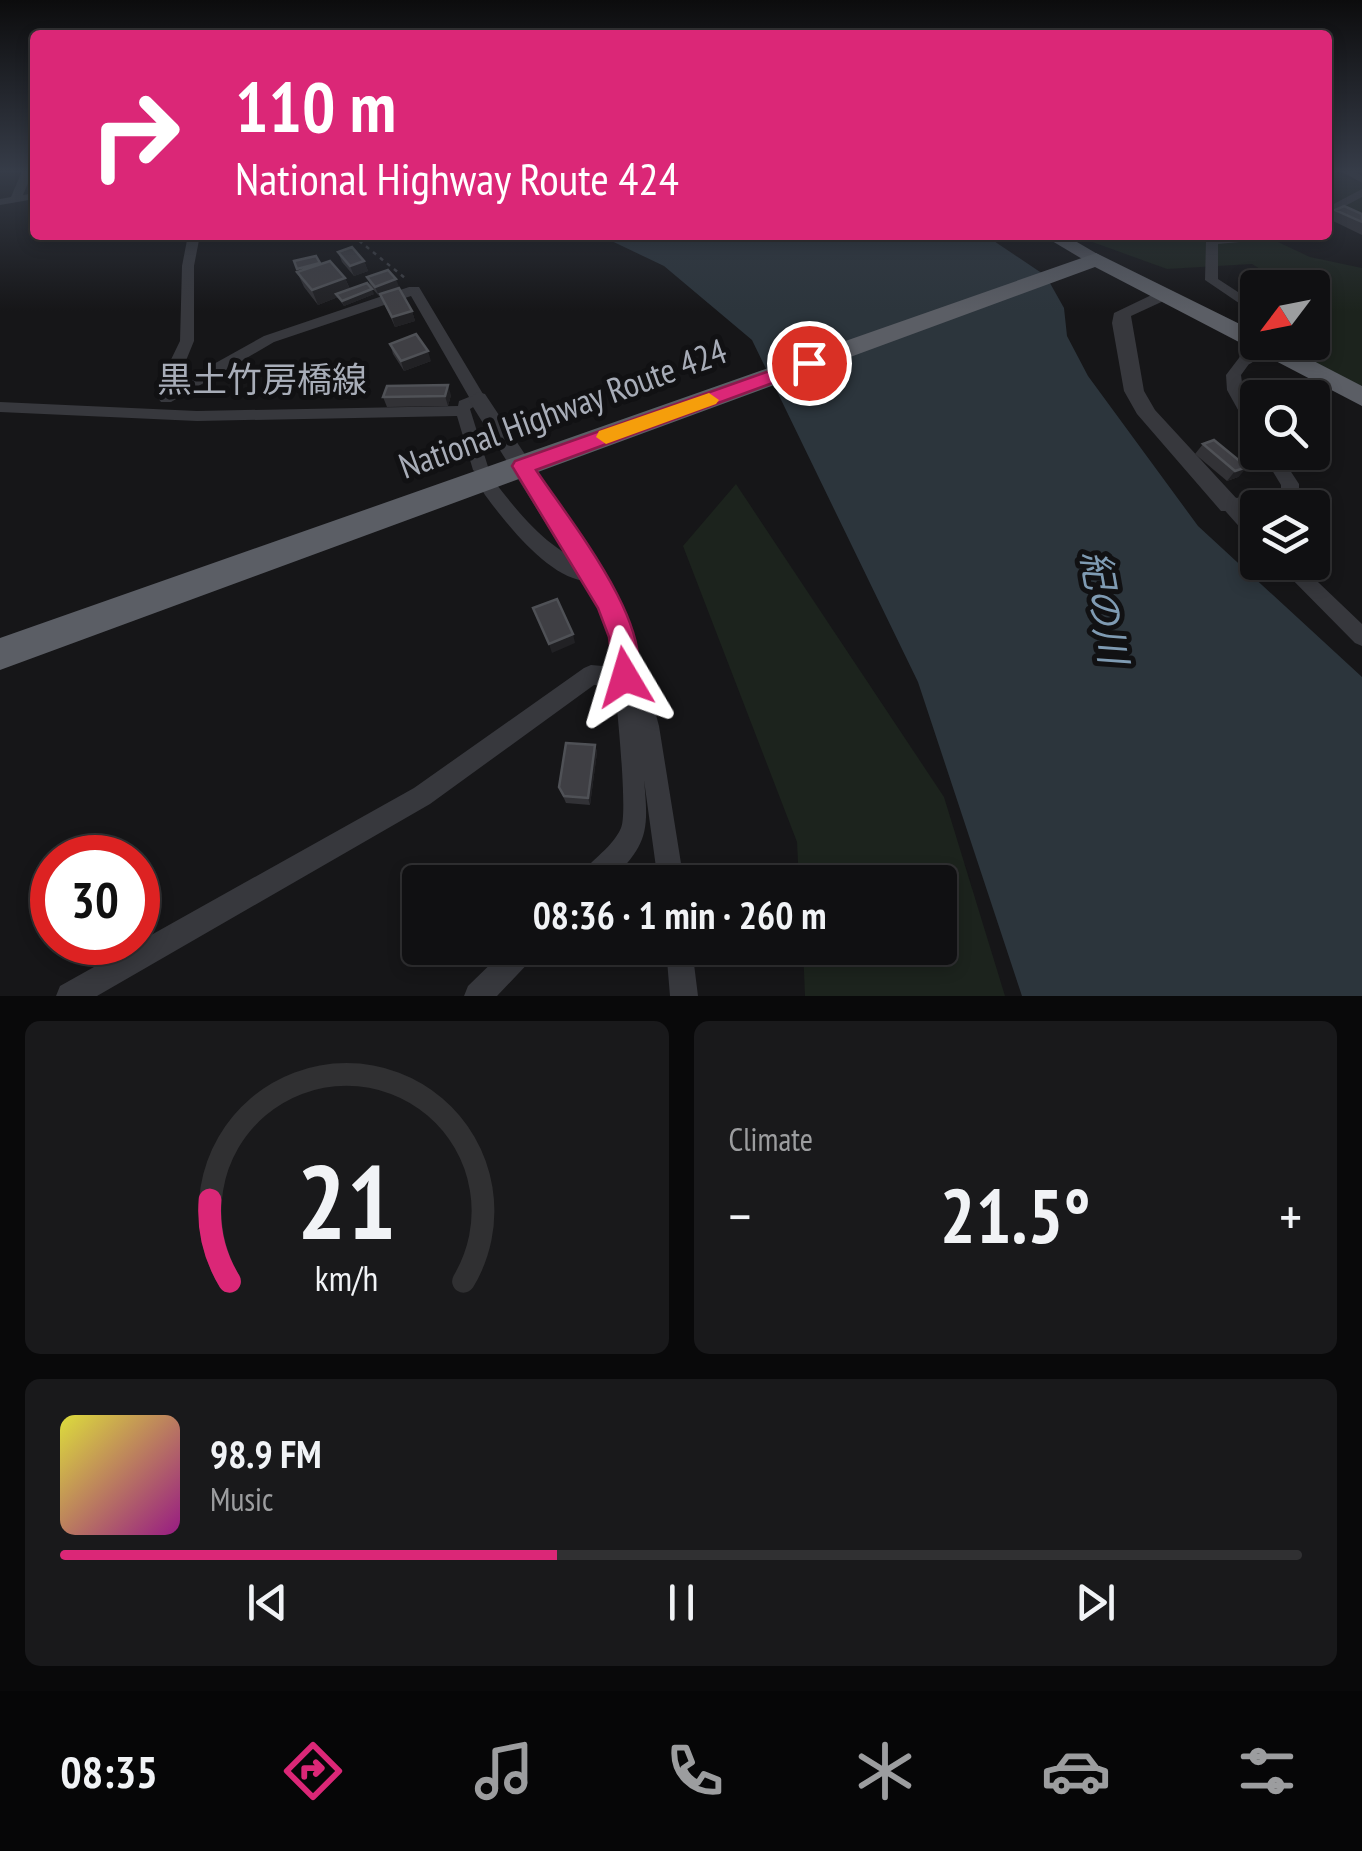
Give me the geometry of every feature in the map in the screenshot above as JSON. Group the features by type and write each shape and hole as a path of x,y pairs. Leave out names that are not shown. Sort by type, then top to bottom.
{"highway":[{"name":"National Highway Route 424","path":"0,654 1096,259"},
{"path":"1096,259 1362,398"}],"main road":[{"path":"1061,240 1096,259"}],"street":[{"path":"168,396 171,374 187,340 188,266 193,240"},
{"path":"1222,240 1212,241 1212,280 1240,299"},
{"path":"146,414 168,396 269,339 414,290 471,405 481,470"},
{"path":"1164,294 1123,314 1134,391 1163,434 1240,517"},
{"path":"1240,399 1235,390 1237,364 1243,360"},
{"path":"471,405 537,462 635,665 668,865"},
{"name":"黒土竹房橋線","path":"0,407 146,414 471,405"},
{"path":"1229,505 1280,504 1290,496 1290,484 1281,470"},
{"path":"491,490 540,545 579,572 590,574"},
{"path":"1303,580 1362,636"},
{"path":"610,865 620,856 636,826 622,637"},
{"path":"70,996 422,796 591,675 625,677"},
{"path":"478,996 508,965"},
{"path":"680,965 684,996"}],"path":[{"path":"359,240 379,254 414,290"}],"shaded area":[{"path":"1087,240 1274,240 1310,257 1362,268 1362,386 1306,360 1330,360 1330,270 1262,270 1252,264 1167,269"},
{"path":"736,484 944,797 1005,996 805,996 804,965 957,965 957,865 798,865 797,842 683,546"}],"water":[{"name":"紀の川","path":"609,240 992,240 1046,276 1064,308 1067,336 1088,376 1198,526 1240,565 1240,580 1257,580 1362,677 1362,996 1022,996 918,682 752,340 664,266"}],"building":[{"path":"352,247 364,261 350,266 338,252"},
{"path":"316,256 320,263 297,269 294,261"},
{"path":"330,261 345,278 312,290 297,272"},
{"path":"388,270 396,279 375,287 367,277"},
{"path":"367,283 372,289 342,301 336,294"},
{"path":"399,288 412,311 392,317 380,294"},
{"path":"416,334 428,351 401,361 390,344"},
{"path":"448,385 445,396 383,397 387,386"},
{"path":"1214,440 1240,461 1240,469 1235,471 1203,444"},
{"path":"557,599 573,634 549,644 533,608"},
{"path":"566,743 595,745 588,798 564,796 559,787"}],"slow traffic":[{"path":"606,437 709,400"}],"route":[{"path":"625,677 622,637 609,604 523,466 809,363"}]}
